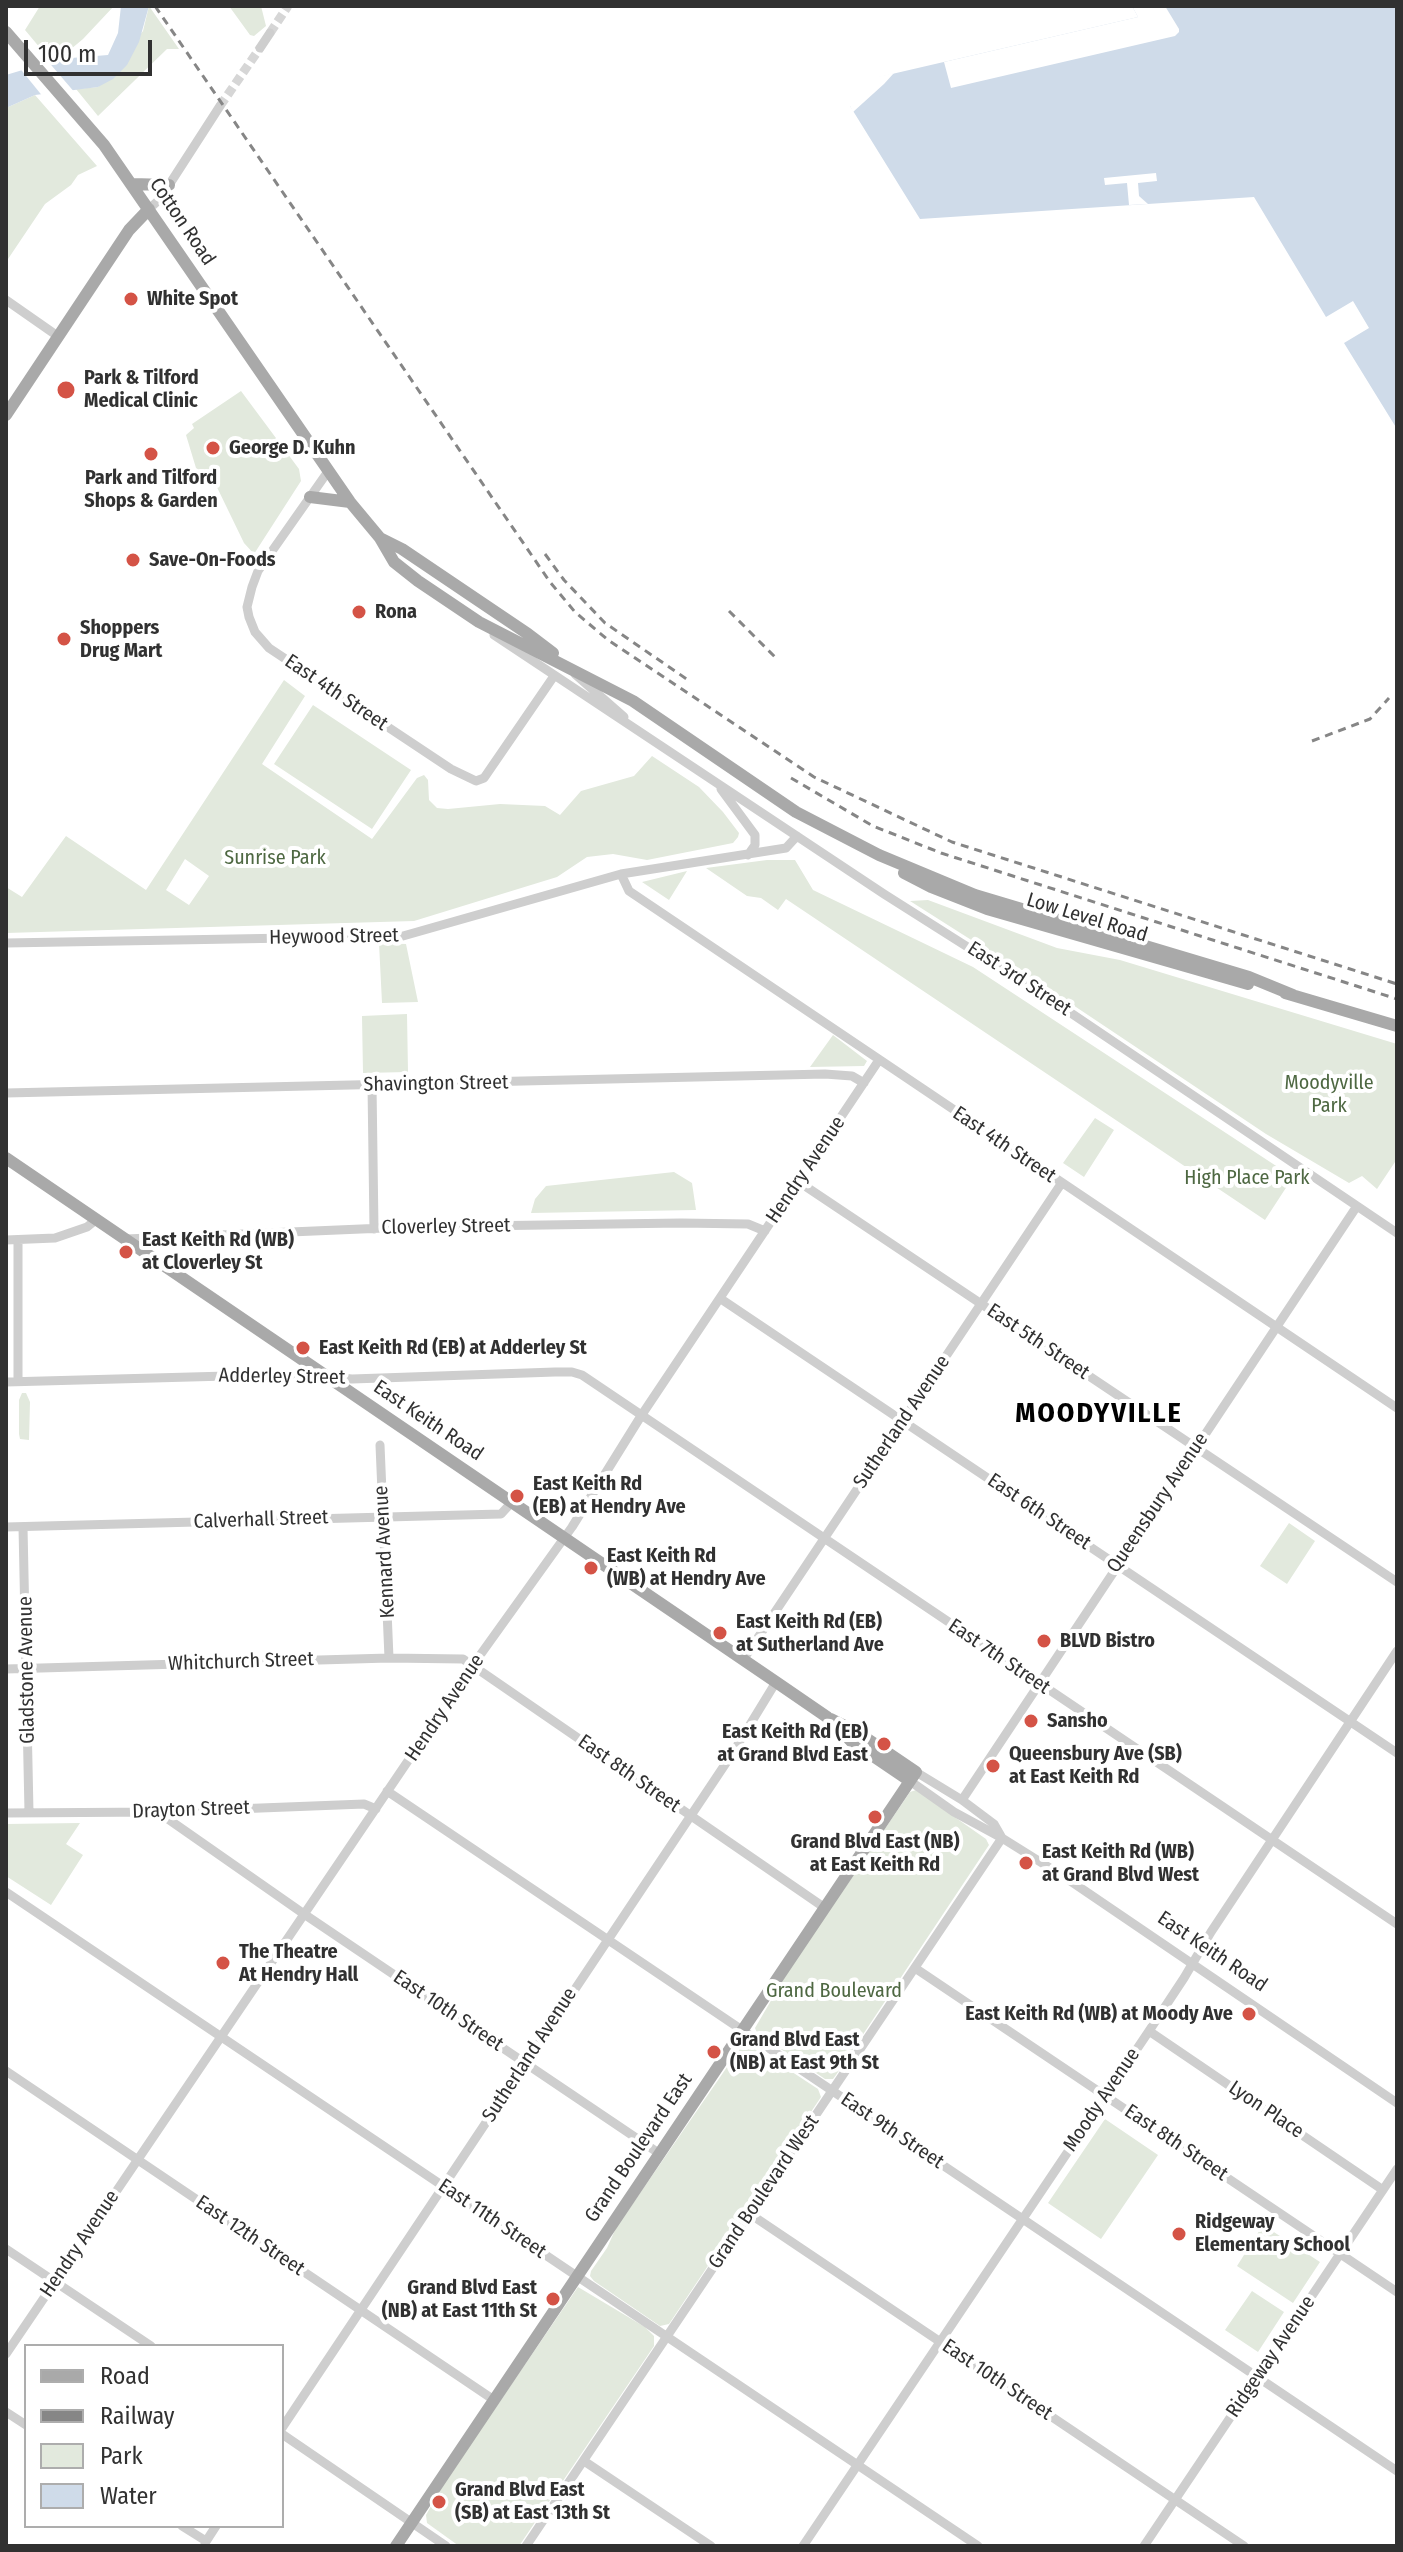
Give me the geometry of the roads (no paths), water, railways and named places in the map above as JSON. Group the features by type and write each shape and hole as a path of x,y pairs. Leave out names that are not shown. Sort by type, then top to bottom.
{"main road":[{"name":"Cotton Road","path":"6,32 104,145 394,562 479,622 568,665"},
{"path":"132,184 169,185"},
{"path":"6,415 129,230 149,209"},
{"path":"310,497 350,502"},
{"name":"Cotton Road","path":"380,538 402,549 528,634 568,665"},
{"name":"Low Level Road","path":"568,665 633,701 796,812 879,855 902,872 931,887 987,909 1154,959 1397,1026"},
{"name":"East Keith Road","path":"6,1158 827,1717 851,1741 913,1777"},
{"name":"Grand Boulevard East","path":"396,2546 913,1777"}],"street":[{"path":"260,48 270,33"},
{"path":"149,209 169,185 220,106"},
{"path":"6,300 59,337"},
{"path":"310,497 329,470"},
{"name":"East 4th Street","path":"310,497 258,571 248,603 255,632 269,648 464,777 476,781 484,778 554,676"},
{"name":"East 3rd Street","path":"479,622 554,676 1059,1005 1397,1233"},
{"name":"East 3rd Street","path":"568,665 638,730"},
{"path":"717,783 755,835 755,845 748,855"},
{"name":"Heywood Street","path":"6,943 403,936 621,874 786,848 797,836"},
{"name":"East 4th Street","path":"621,874 629,891 1397,1408"},
{"name":"Hendry Avenue","path":"6,2354 473,1665 563,1539 641,1416 879,1060"},
{"name":"Shavington Street","path":"6,1093 825,1074 852,1076 864,1083"},
{"path":"372,1085 374,1229"},
{"name":"East 5th Street","path":"799,1182 1397,1582"},
{"name":"Sutherland Avenue","path":"743,1660 1061,1184"},
{"name":"Queensbury Avenue","path":"962,1800 1357,1206"},
{"path":"6,1240 55,1238 92,1225 97,1219"},
{"name":"Cloverley Street","path":"126,1239 374,1229 694,1223 748,1224 765,1231"},
{"path":"18,1240 18,1381"},
{"name":"East 6th Street","path":"721,1299 1397,1753"},
{"name":"Adderley Street","path":"6,1382 301,1374 329,1377 572,1372 582,1375 641,1416"},
{"name":"East 7th Street","path":"641,1416 1397,1924"},
{"name":"Kennard Avenue","path":"380,1445 389,1658"},
{"name":"Calverhall Street","path":"6,1527 501,1514 512,1502"},
{"name":"Gladstone Avenue","path":"23,1527 29,1812"},
{"name":"Moody Avenue","path":"803,2546 1149,2031 1397,1651"},
{"name":"Whitchurch Street","path":"6,1669 389,1658 458,1658 473,1665"},
{"name":"East 8th Street","path":"473,1665 825,1908"},
{"name":"Sutherland Avenue","path":"284,2425 526,2064 776,1682"},
{"name":"East Keith Road","path":"913,1777 962,1800 994,1824 1002,1838"},
{"name":"East Keith Road","path":"913,1777 933,1797 1002,1838 1192,1963 1397,2103"},
{"name":"East 9th Street","path":"387,1791 1397,2471"},
{"path":"933,1797 955,1803 962,1800 963,1811 971,1821"},
{"name":"Drayton Street","path":"6,1813 158,1812 364,1804 376,1809"},
{"name":"East 10th Street","path":"158,1812 660,2154"},
{"name":"Grand Boulevard West","path":"526,2546 1002,1838"},
{"name":"East 11th Street","path":"6,1892 978,2546"},
{"name":"East 8th Street","path":"915,1968 1397,2292"},
{"name":"Lyon Place","path":"1149,2031 1383,2190"},
{"name":"East 12th Street","path":"6,2071 494,2400"},
{"name":"Ridgeway Avenue","path":"1144,2546 1397,2169"},
{"name":"East 10th Street","path":"750,2214 1244,2546"},
{"path":"6,2249 148,2344"},
{"path":"6,2412 24,2424"},
{"path":"284,2435 446,2546"},
{"path":"584,2461 711,2546"},
{"path":"185,2528 205,2544"}],"water":[{"path":"121,6 149,6 139,42 127,65 113,79 98,87 35,95 6,108 6,75 59,59 108,55 118,33"},
{"path":"1132,6 1397,6 1397,429 1344,343 1369,328 1353,301 1326,317 1254,197 920,219 850,106 879,77 1138,17"}],"tunnel":[{"path":"270,33 288,6"},
{"path":"220,106 260,48"}],"railway":[{"path":"155,6 550,582 575,612 608,640 814,777 952,842 1397,984"},
{"path":"545,554 564,580 605,623 691,682"},
{"path":"729,611 775,657"},
{"path":"1312,741 1370,719 1389,698"},
{"path":"791,778 873,826 941,853 1397,999"}],"place":[{"name":"White Spot","path":"131,299"},
{"name":"Park & Tilford Medical Clinic","path":"66,390"},
{"name":"George D. Kuhn","path":"213,448"},
{"name":"Park and Tilford Shops & Garden","path":"151,454"},
{"name":"Save-On-Foods","path":"133,560"},
{"name":"Rona","path":"359,612"},
{"name":"Shoppers Drug Mart","path":"64,639"},
{"name":"East Keith Rd (WB) at Cloverley St","path":"126,1252"},
{"name":"East Keith Rd (EB) at Adderley St","path":"303,1348"},
{"name":"East Keith Rd (EB) at Hendry Ave","path":"517,1496"},
{"name":"East Keith Rd (WB) at Hendry Ave","path":"591,1568"},
{"name":"East Keith Rd (EB) at Sutherland Ave","path":"720,1633"},
{"name":"BLVD Bistro","path":"1044,1641"},
{"name":"Sansho","path":"1031,1721"},
{"name":"East Keith Rd (EB) at Grand Blvd East","path":"884,1744"},
{"name":"Queensbury Ave (SB) at East Keith Rd","path":"993,1766"},
{"name":"Grand Blvd East (NB) at East Keith Rd","path":"875,1817"},
{"name":"East Keith Rd (WB) at Grand Blvd West","path":"1026,1863"},
{"name":"The Theatre At Hendry Hall","path":"223,1963"},
{"name":"East Keith Rd (WB) at Moody Ave","path":"1249,2014"},
{"name":"Grand Blvd East (NB) at East 9th St","path":"714,2052"},
{"name":"Ridgeway Elementary School","path":"1179,2234"},
{"name":"Grand Blvd East (NB) at East 11th St","path":"553,2299"},
{"name":"Grand Blvd East (SB) at East 13th St","path":"439,2502"}],"district":[{"name":"MOODYVILLE","path":"1099,1414"}],"park label":[{"name":"Sunrise Park","path":"275,858"},
{"name":"Moodyville Park","path":"1329,1094"},
{"name":"High Place Park","path":"1247,1178"},
{"name":"Grand Boulevard","path":"834,1991"}]}
